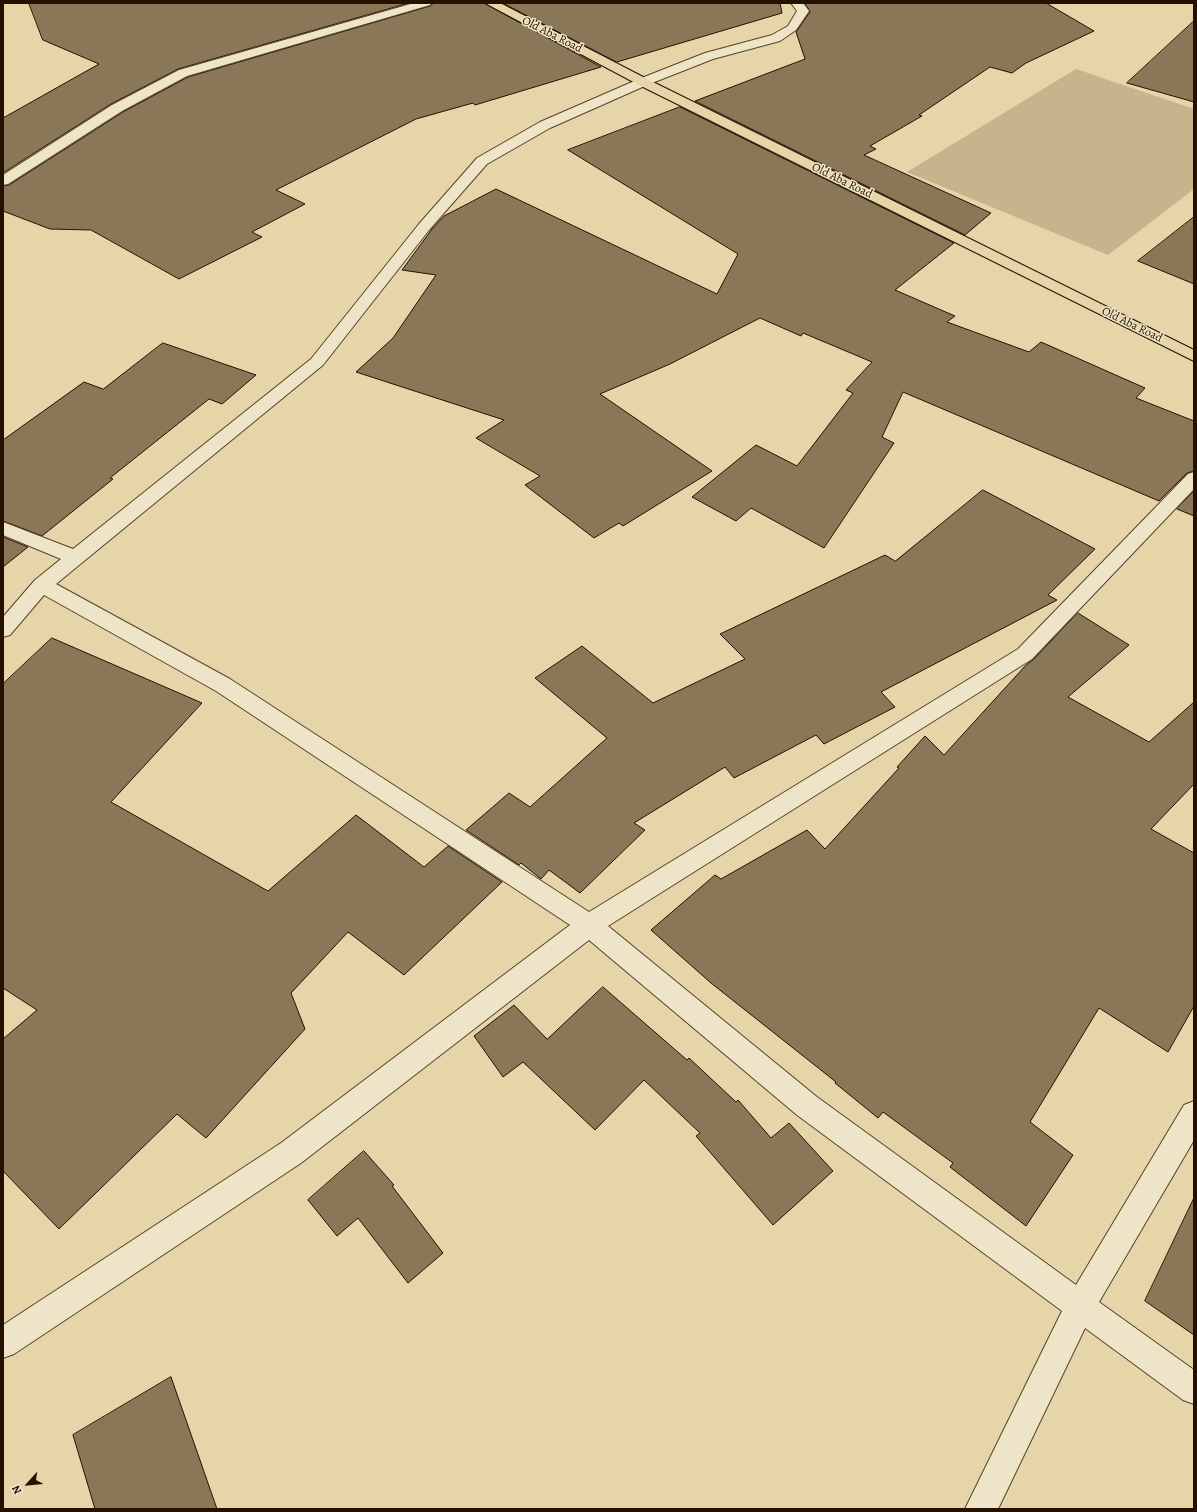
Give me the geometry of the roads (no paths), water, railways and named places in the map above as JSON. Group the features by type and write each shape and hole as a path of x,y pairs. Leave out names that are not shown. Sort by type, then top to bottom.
{"main road":[{"name":"Old Aba Road","path":"491,3 643,82 1194,356"}],"street":[{"path":"3,181 117,108 183,73 426,3"},
{"path":"3,630 42,585 317,362 424,227 482,161 545,125 643,82 709,56 776,38 792,28 803,11 797,3"},
{"path":"3,1343 291,1153 589,925 1025,654 1194,478"},
{"path":"3,528 76,558"},
{"path":"42,585 223,685 589,925 807,1106 1194,1389"},
{"path":"981,1509 1080,1306 1194,1114"}]}
